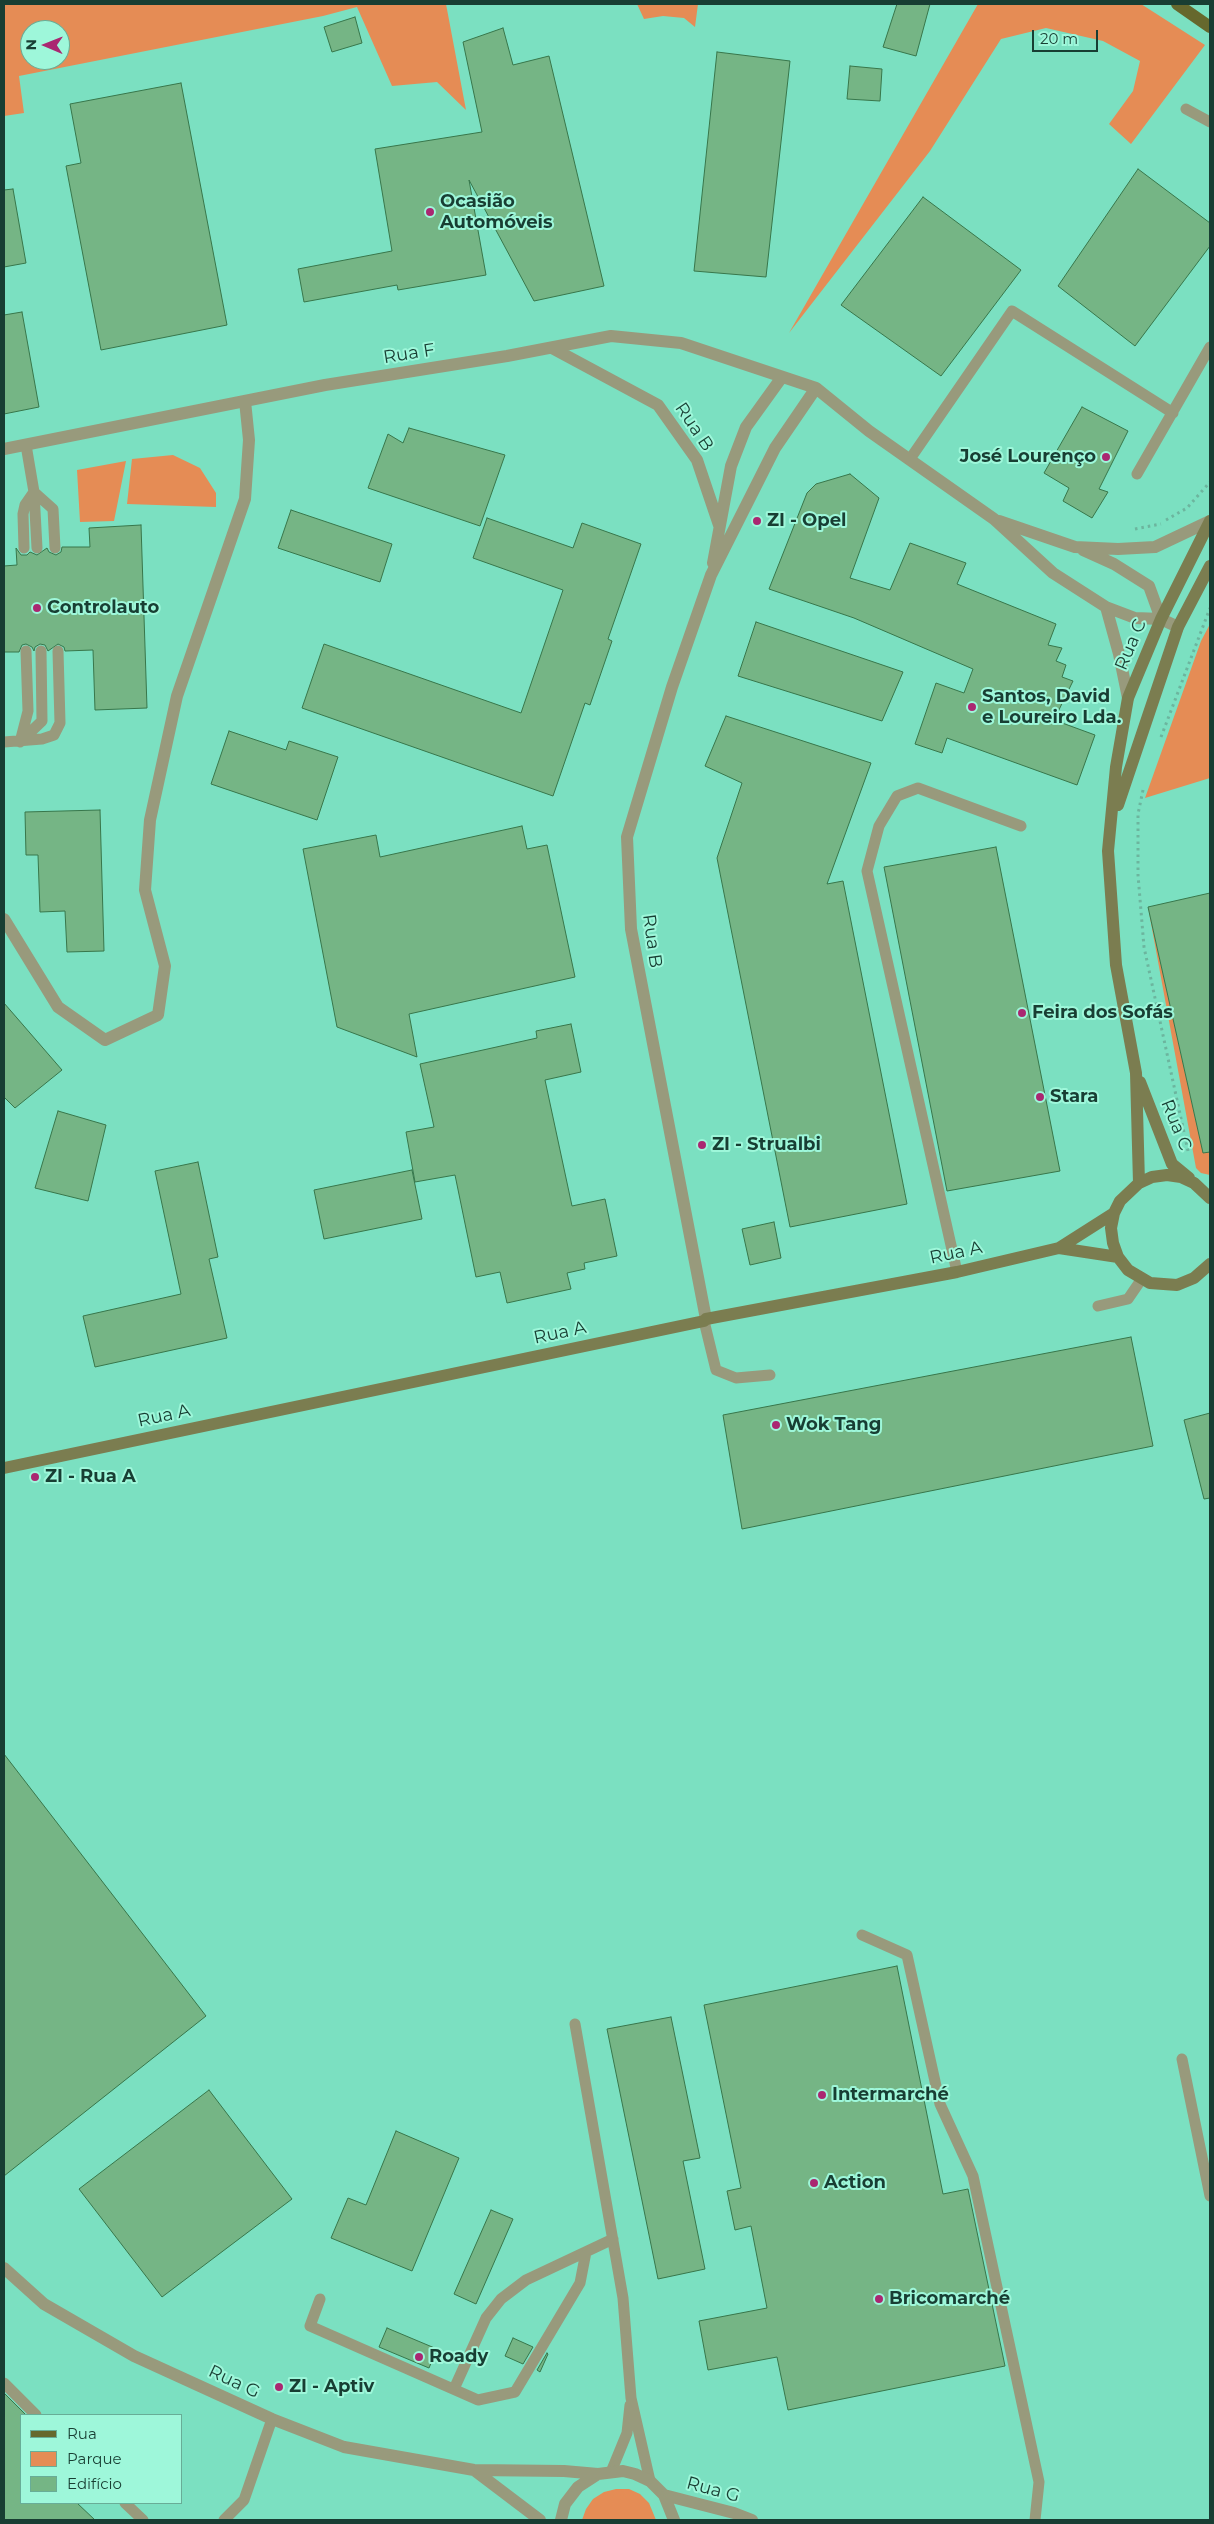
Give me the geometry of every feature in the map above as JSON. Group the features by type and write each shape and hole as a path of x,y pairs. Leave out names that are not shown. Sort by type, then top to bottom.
{"main road":[{"path":"1177,4 1210,27"}],"street":[{"name":"Rua F","path":"4,449 325,385 552,348 611,336 682,342 816,388 994,519"},
{"name":"Rua B","path":"552,348 658,405 697,460 719,525"},
{"name":"Rua B","path":"711,575 731,466 746,427 782,377"},
{"name":"Rua B","path":"705,1320 631,929 627,837 672,687 711,575 775,448 816,388"},
{"path":"4,919 58,1007 105,1040 158,1015 165,966 145,890 150,820 177,696 245,499 249,440 245,401"},
{"path":"994,519 1075,547 1114,564 1149,586 1161,619"},
{"path":"994,519 1053,573 1106,607 1134,618 1161,619 1178,627"},
{"path":"1075,547 1118,549 1154,547 1210,521"},
{"name":"Rua C","path":"1139,1183 1136,1073 1116,965 1108,851 1113,822 1116,767 1128,698 1161,619 1210,521"},
{"name":"Rua C","path":"1113,822 1178,627 1210,566"},
{"path":"1106,607 1119,654 1128,698"},
{"name":"Rua C","path":"1136,1073 1172,1164 1205,1191"},
{"path":"1205,1191 1181,1177 1167,1175 1152,1177 1139,1183 1120,1201 1114,1213 1112,1228 1113,1243 1118,1257 1128,1270 1141,1280 1159,1285 1177,1285 1194,1278 1210,1266"},
{"name":"Rua A","path":"4,1468 705,1320 957,1272 1059,1248 1114,1213"},
{"path":"1059,1248 1118,1257"},
{"name":"Rua G","path":"4,2268 44,2304 134,2356 272,2419 344,2447 474,2470 635,2474 650,2481"},
{"path":"474,2470 540,2520"},
{"path":"561,2520 565,2504 571,2495 587,2479 604,2473"},
{"path":"650,2481 664,2495 674,2520"},
{"name":"Rua G","path":"664,2495 734,2513 752,2520"}],"lane":[{"path":"1186,109 1210,122"},
{"path":"910,459 1012,311 1173,413"},
{"path":"1138,474 1210,347"},
{"path":"26,445 34,492 37,548"},
{"path":"34,492 53,509 55,548"},
{"path":"24,548 22,514 25,505 34,492"},
{"path":"20,742 42,721 41,651"},
{"path":"4,742 42,739 54,735 60,723 58,651"},
{"path":"20,742 28,711 26,652"},
{"path":"957,1272 866,871 879,826 897,796 918,788 1021,826"},
{"path":"1098,1306 1128,1299 1141,1280"},
{"path":"705,1320 716,1370 736,1378 770,1375"},
{"path":"862,1935 907,1955 940,2104 973,2176 1039,2482 1035,2520"},
{"path":"575,2024 624,2298 631,2398 650,2481"},
{"path":"1182,2058 1210,2196"},
{"path":"454,2389 486,2318 501,2299 526,2280 613,2239"},
{"path":"320,2299 310,2326 478,2400 515,2392 580,2283 586,2252"},
{"path":"4,2383 35,2414"},
{"path":"604,2473 627,2433 631,2398"},
{"path":"224,2520 244,2500 272,2419"},
{"path":"126,2504 143,2520"}],"path":[{"path":"1132,530 1161,524 1187,508 1210,482"},
{"path":"1159,743 1210,608"},
{"path":"1144,788 1138,814 1138,875 1144,948 1188,1151"}],"shaded area":[{"path":"4,4 1210,4 1210,2520 4,2520"}],"green space":[{"path":"4,4 446,4 466,110 437,82 392,86 357,7 323,16 70,66 70,20 20,20 20,70 49,70 19,76 24,113 4,116"},
{"path":"637,4 698,4 695,27 684,18 663,16 644,19"},
{"path":"978,4 1141,4 1205,45 1131,144 1109,124 1133,91 1140,61 1103,41 1046,28 1001,39 930,151 789,333"},
{"path":"173,455 200,468 216,493 216,507 127,504 132,459"},
{"path":"126,461 114,521 80,522 77,470"},
{"path":"1210,624 1210,778 1145,798 1201,641"},
{"path":"1148,907 1201,1144 1210,1143 1210,1175 1201,1173 1196,1168"},
{"path":"616,2489 629,2489 640,2494 649,2503 656,2520 582,2520 586,2509 593,2499 604,2492"}],"building":[{"path":"897,4 930,4 916,56 883,47"},
{"path":"355,17 362,43 332,52 324,27"},
{"path":"503,28 513,65 549,56 604,286 534,301 469,180 486,275 398,290 397,285 304,302 298,269 392,251 375,149 482,132 463,42"},
{"path":"717,52 790,61 766,277 694,271"},
{"path":"850,66 882,69 880,101 847,99"},
{"path":"181,83 227,325 101,350 66,166 81,163 70,104"},
{"path":"1138,169 1210,223 1210,246 1135,346 1058,286"},
{"path":"13,189 26,263 4,267 4,190"},
{"path":"923,197 1021,270 941,376 841,305"},
{"path":"22,312 39,407 4,414 4,315"},
{"path":"1082,407 1128,431 1099,489 1108,492 1092,518 1063,501 1069,488 1044,473"},
{"path":"409,428 505,455 480,526 368,488 388,434 403,443"},
{"path":"850,474 879,498 850,578 890,590 910,543 966,563 957,584 1056,624 1048,645 1062,648 1056,661 1066,665 1062,677 1073,681 1054,720 1095,735 1077,785 947,738 942,753 915,744 936,683 964,693 973,669 854,618 769,589 807,493 816,484"},
{"path":"291,510 392,544 380,582 278,548"},
{"path":"487,518 573,548 582,523 641,544 608,639 612,641 590,705 585,703 553,796 302,708 324,644 521,713 563,590 473,558"},
{"path":"141,525 147,708 95,710 93,650 65,651 64,647 58,644 48,651 45,645 40,644 35,647 34,651 32,647 26,644 22,645 19,652 4,652 4,566 17,565 16,548 21,555 27,555 30,552 37,555 47,548 49,552 56,555 61,552 62,547 90,547 89,528"},
{"path":"756,622 903,672 882,721 738,676"},
{"path":"726,716 871,763 827,884 843,881 907,1204 790,1227 717,858 742,783 705,766"},
{"path":"229,731 286,750 289,741 338,757 317,820 211,784"},
{"path":"100,810 104,951 67,952 65,911 40,912 38,855 26,855 25,812"},
{"path":"522,826 527,849 547,845 575,977 409,1014 417,1057 337,1027 303,849 376,835 380,857"},
{"path":"996,847 1060,1171 947,1191 884,867"},
{"path":"1210,893 1210,1152 1203,1153 1148,907"},
{"path":"4,1003 62,1070 15,1108 4,1097"},
{"path":"571,1024 581,1072 545,1080 572,1206 605,1199 617,1256 584,1263 585,1269 567,1273 571,1289 507,1303 500,1272 476,1277 455,1175 415,1182 406,1132 434,1127 420,1064 537,1038 536,1031"},
{"path":"58,1111 106,1125 88,1201 35,1188"},
{"path":"198,1162 218,1257 209,1259 227,1338 95,1367 83,1316 181,1294 155,1171"},
{"path":"412,1170 422,1219 324,1239 314,1190"},
{"path":"774,1222 781,1258 750,1265 742,1229"},
{"path":"1131,1337 1153,1446 742,1529 723,1415"},
{"path":"1210,1413 1210,1498 1204,1499 1184,1420"},
{"path":"4,1754 206,2016 4,2176"},
{"path":"897,1966 943,2194 968,2189 1005,2366 788,2410 777,2357 708,2370 699,2321 767,2308 751,2226 735,2230 727,2191 741,2188 704,2005"},
{"path":"671,2017 700,2158 683,2161 705,2269 658,2279 607,2029"},
{"path":"209,2090 292,2199 162,2297 79,2189"},
{"path":"396,2131 459,2158 412,2271 331,2238 348,2198 366,2205"},
{"path":"491,2210 513,2219 476,2304 454,2294"},
{"name":"Roady","path":"387,2328 437,2349 429,2368 379,2347"},
{"path":"513,2338 533,2347 523,2364 505,2356"},
{"path":"548,2354 540,2372 537,2370"},
{"path":"4,2393 25,2414 20,2414 20,2504 78,2504 95,2520 4,2520"}],"place":[{"name":"Ocasião Automóveis","path":"430,212"},
{"name":"José Lourenço","path":"1106,457"},
{"name":"ZI - Opel","path":"757,521"},
{"name":"Controlauto","path":"37,608"},
{"name":"Santos, David e Loureiro Lda.","path":"972,707"},
{"name":"Feira dos Sofás","path":"1022,1013"},
{"name":"Stara","path":"1040,1097"},
{"name":"ZI - Strualbi","path":"702,1145"},
{"name":"Wok Tang","path":"776,1425"},
{"name":"ZI - Rua A","path":"35,1477"},
{"name":"Intermarché","path":"822,2095"},
{"name":"Action","path":"814,2183"},
{"name":"Bricomarché","path":"879,2299"},
{"name":"Roady","path":"419,2357"},
{"name":"ZI - Aptiv","path":"279,2387"}]}
